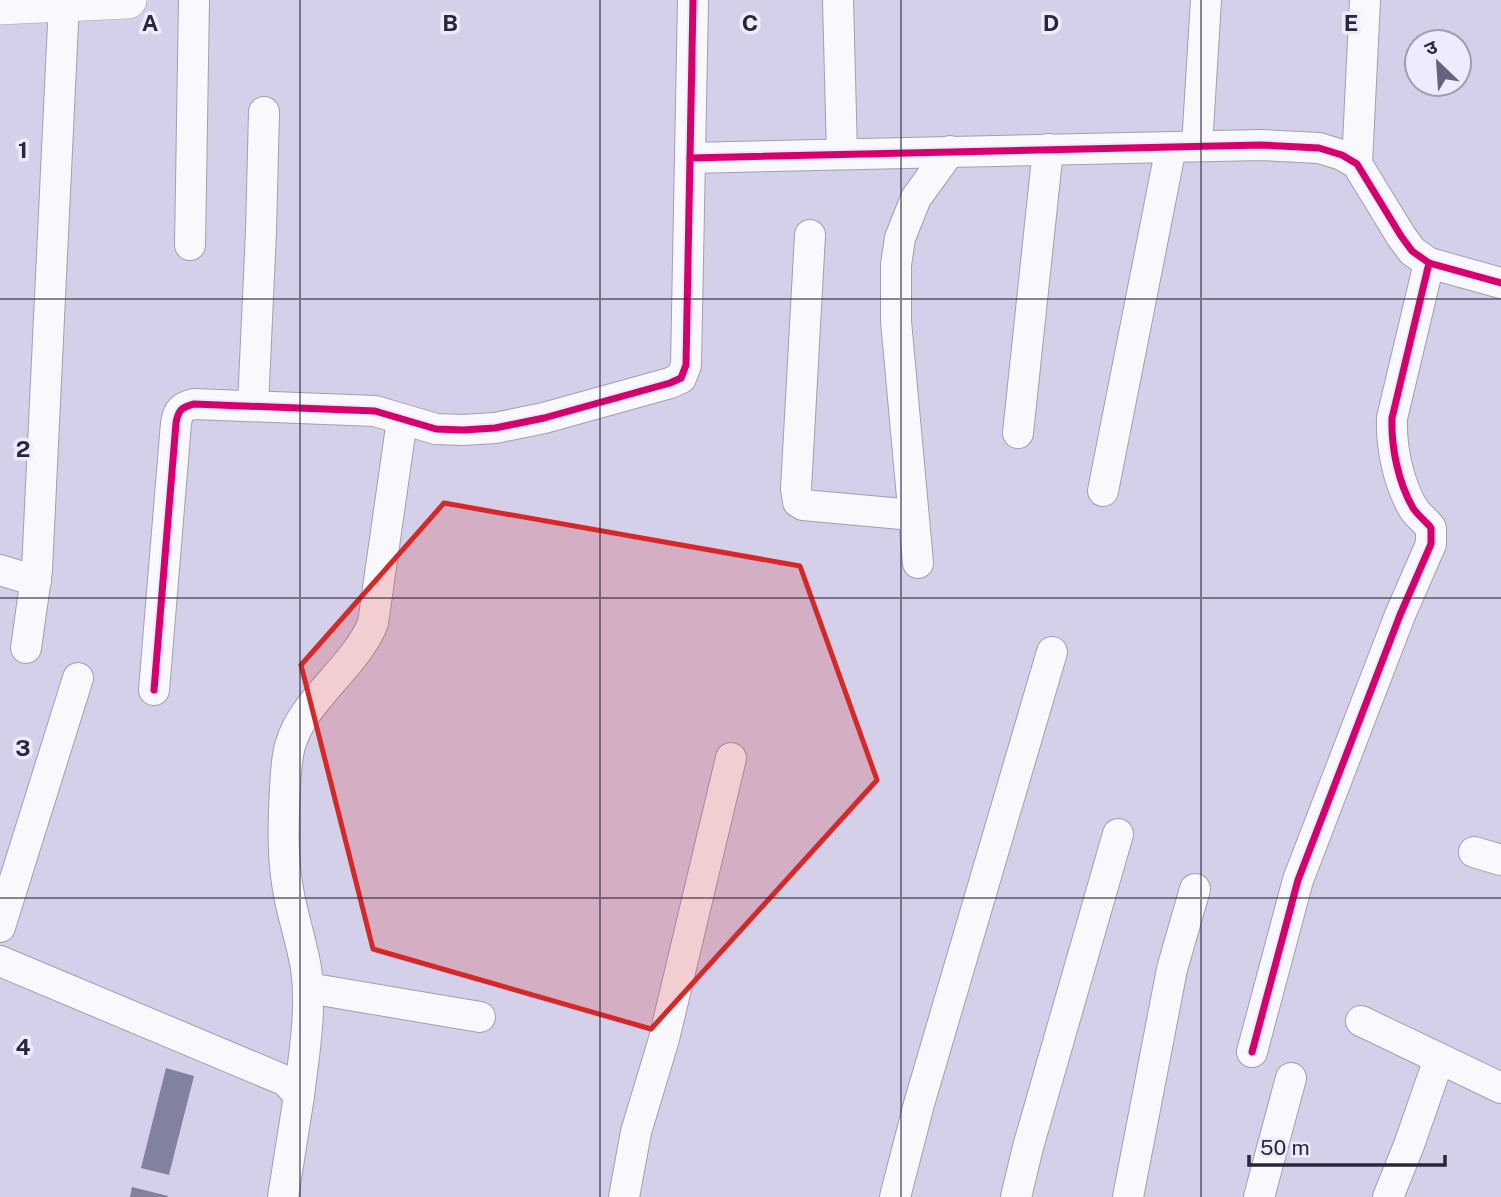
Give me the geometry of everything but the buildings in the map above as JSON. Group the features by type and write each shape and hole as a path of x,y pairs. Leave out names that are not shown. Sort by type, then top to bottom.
{"street":[{"path":"0,6 128,0"},
{"path":"190,245 194,0"},
{"path":"153,690 178,412 184,407 194,404 375,411 436,429 495,428 554,416 681,378 686,365 693,0"},
{"path":"838,0 842,154"},
{"path":"1103,491 1184,146 1206,0"},
{"path":"1356,164 1365,0"},
{"path":"26,648 36,581 64,3"},
{"path":"253,406 264,112"},
{"path":"690,158 1184,146 1294,145 1319,148 1342,155 1356,164 1412,251 1429,262 1501,283"},
{"path":"1018,433 1048,149"},
{"path":"918,563 896,321 896,265 900,238 916,198 950,151"},
{"path":"810,235 796,489 798,502 803,505 913,515"},
{"path":"1252,1052 1298,880 1400,615 1431,544 1431,528 1416,512 1408,497 1394,456 1391,432 1429,262"},
{"path":"283,1197 299,1096 307,988 306,966 290,901 283,854 290,746 296,730 308,712 367,639 373,623 402,420"},
{"path":"0,570 36,581"},
{"path":"895,1197 923,1091 1052,652"},
{"path":"0,927 78,678"},
{"path":"624,1197 636,1132 664,1038 731,758"},
{"path":"1016,1197 1118,834"},
{"path":"1128,1197 1172,969 1195,889"},
{"path":"0,961 286,1082 299,1096"},
{"path":"307,988 480,1017"},
{"path":"1361,1021 1501,1088"},
{"path":"1388,1197 1439,1059"},
{"path":"1259,1197 1291,1077"}],"highlighted area":[{"path":"444,503 800,566 877,780 651,1029 373,949 301,665"}],"cycle path":[{"path":"154,690 176,423 179,412 184,408 194,404 375,411 436,429 463,430 495,428 544,418 681,378 686,365 693,0"},
{"path":"690,158 1261,145 1319,148 1342,155 1357,164 1412,251 1429,263 1501,283"},
{"path":"1252,1052 1298,880 1400,615 1431,544 1431,528 1417,514 1403,487 1396,464 1392,429 1392,418 1429,263"}]}
